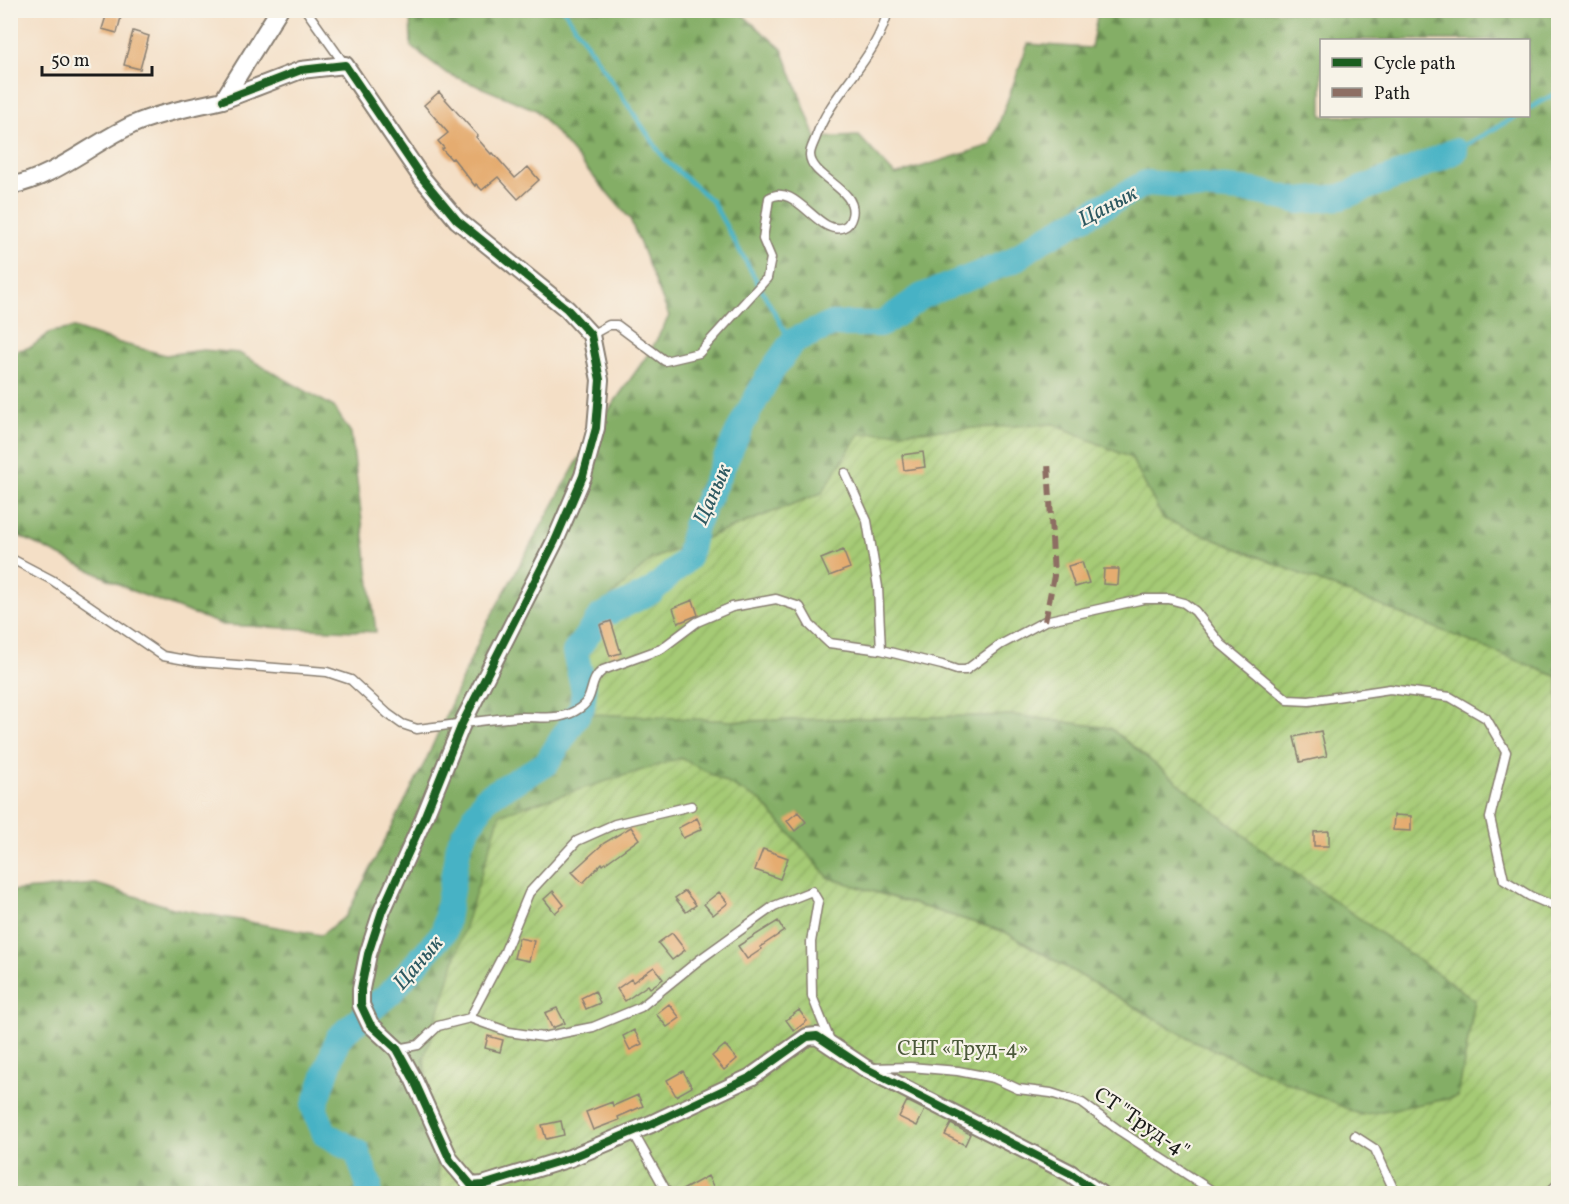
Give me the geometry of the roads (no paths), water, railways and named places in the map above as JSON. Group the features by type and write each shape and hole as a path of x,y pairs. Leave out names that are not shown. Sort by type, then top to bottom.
{"street":[{"path":"223,100 279,10"},
{"path":"10,186 24,183 80,156 105,138 136,123 223,100 301,70 345,65 422,178 457,220 567,309 591,335 600,380 596,428 583,476 555,541 462,724 424,818 382,911 368,954 361,989 361,1005 370,1024 397,1049 414,1078 450,1160 472,1186 483,1185 570,1158 633,1132 751,1077 807,1037 817,1036 865,1068 1070,1173 1100,1194"}],"lane":[{"path":"306,10 345,65"},
{"path":"591,335 609,325 617,325 665,361 699,353 767,278 771,258 763,239 769,198 776,193 785,194 835,228 845,227 851,221 854,210 849,198 812,163 810,153 821,120 876,43 888,10"},
{"path":"845,473 867,521 878,587 881,650"},
{"path":"10,558 52,580 163,657 197,662 327,672 351,680 388,714 402,724 417,729 520,717 553,719 568,715 582,707 590,697 595,677 603,670 661,650 697,622 732,607 776,599 800,607 810,625 829,644 881,650 957,670 966,670 1000,645 1045,621 1144,599 1169,599 1184,603 1195,611 1221,644 1288,700 1309,701 1390,689 1450,697 1486,718 1506,752 1490,818 1504,880 1530,896 1558,908"},
{"path":"470,1018 505,951 530,893 577,841 615,824 691,806"},
{"path":"397,1049 418,1046 438,1026 470,1018 508,1032 543,1037 593,1027 641,1007 699,960 774,906 812,891 818,901 811,942 812,996 833,1046"},
{"name":"СТ \"Труд-4\"","path":"865,1068 910,1067 958,1071 994,1078 1018,1089 1051,1093 1082,1103 1120,1131 1217,1194"},
{"path":"633,1132 668,1194"},
{"path":"1355,1136 1375,1149 1392,1186 1390,1194"},
{"path":"1547,1194 1558,1184"}],"waterway":[{"path":"564,10 665,160 712,201 792,344"},
{"path":"1530,108 1558,92"},
{"path":"1455,151 1515,117"},
{"name":"Цанык","path":"368,1194 369,1185 357,1152 325,1134 314,1108 338,1038 391,992 444,932 459,843 486,798 547,763 582,707 584,691 575,652 601,616 652,591 688,558 695,526 743,422 771,372 793,341 832,324 882,324 922,296 1012,261 1042,240 1146,183 1255,191 1299,201 1341,197 1455,151"}],"park label":[{"name":"СНТ «Труд-4»","path":"963,1048"}]}
